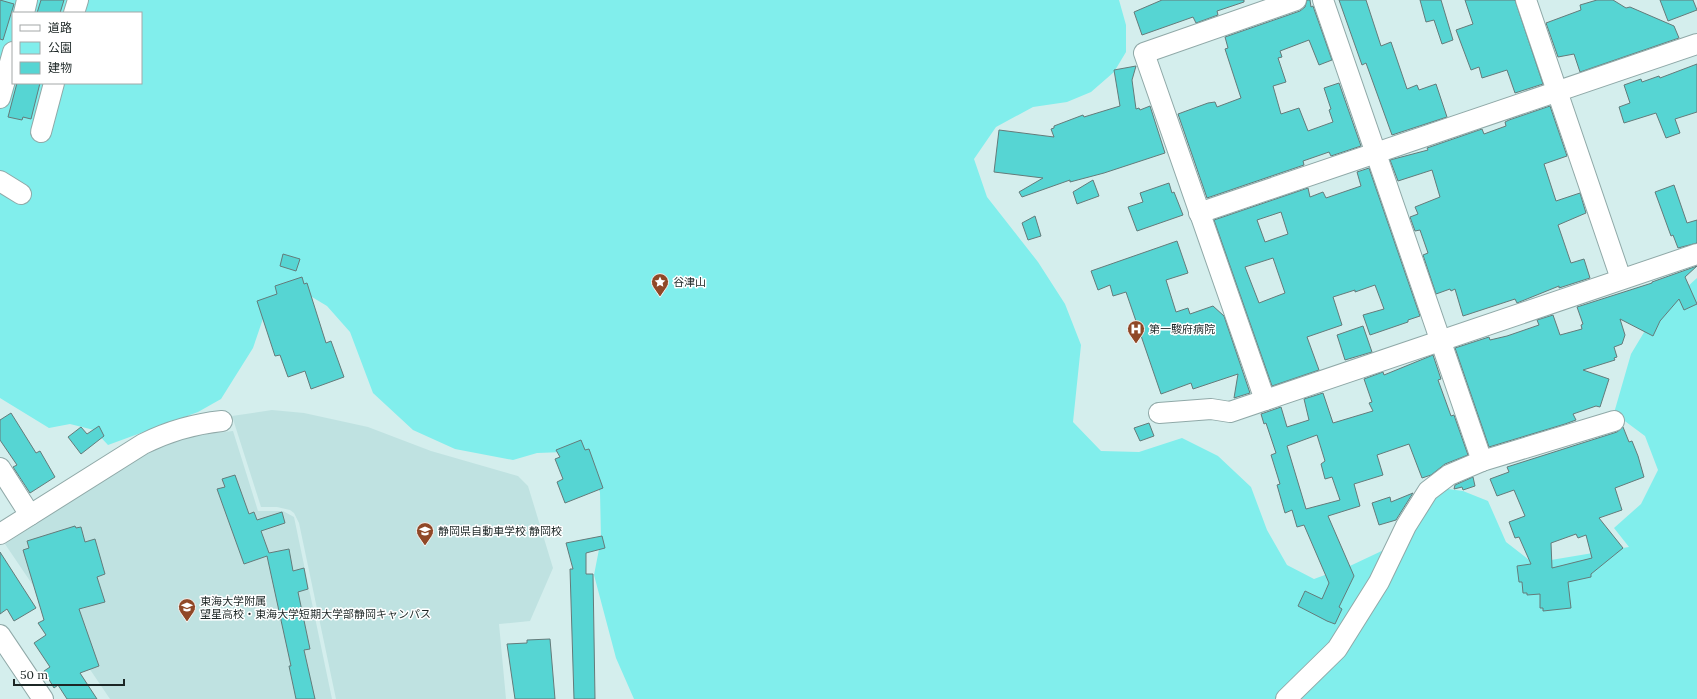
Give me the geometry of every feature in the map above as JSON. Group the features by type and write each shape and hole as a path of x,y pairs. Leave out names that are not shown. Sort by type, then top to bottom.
{"street":[{"path":"24,12 27,0"},
{"path":"74,12 78,0"},
{"path":"1265,400 1144,53 1296,0"},
{"path":"1323,0 1482,461"},
{"path":"1526,0 1621,279"},
{"path":"0,43 12,46"},
{"path":"1199,213 1377,154 1697,44"},
{"path":"0,98 12,56"},
{"path":"41,132 54,84"},
{"path":"0,181 21,194"},
{"path":"1159,413 1211,409 1230,412 1697,254"},
{"path":"0,534 143,444 174,430 222,421"},
{"path":"1286,699 1337,649 1378,582 1406,526 1428,491 1449,475 1482,461 1614,421"},
{"path":"0,468 30,515"},
{"path":"0,635 43,699"}],"shaded area":[{"name":"静岡県自動車学校 静岡校","path":"272,410 304,413 368,427 431,451 518,476 528,486 553,568 530,621 499,624 506,699 336,699 299,523 294,513 290,510 277,507 261,507 232,416"},
{"name":"東海大学附属 望星高校・東海大学短期大学部静岡キャンパス","path":"233,431 258,511 283,511 294,517 332,699 110,699 5,544 148,450 175,438"}],"green space":[{"path":"0,0 1119,0 1126,25 1126,52 1114,72 1091,92 1067,102 1033,107 996,127 974,159 987,197 1038,262 1065,304 1081,345 1073,422 1101,451 1139,452 1182,438 1218,456 1251,487 1267,530 1287,565 1314,579 1352,565 1388,548 1441,488 1463,491 1488,501 1506,542 1533,563 1629,547 1614,528 1641,504 1658,470 1645,436 1614,413 1631,354 1652,319 1697,278 1697,699 634,699 616,658 594,575 601,539 600,492 585,463 564,452 537,453 513,460 455,449 413,430 373,393 350,332 327,306 297,288 268,304 253,348 221,399 198,412 108,445 94,430 70,424 49,428 0,398"}],"building":[{"path":"0,0 14,4 3,40 0,39"},
{"path":"41,0 64,0 60,12 37,12"},
{"path":"1162,0 1244,0 1244,2 1217,11 1218,15 1196,23 1193,17 1142,35 1134,12"},
{"path":"1307,0 1310,0 1311,7 1313,6 1332,60 1319,65 1309,40 1280,51 1282,57 1278,58 1286,82 1273,86 1281,114 1299,108 1308,131 1333,122 1329,110 1331,109 1324,88 1339,83 1361,146 1331,156 1329,152 1303,161 1304,165 1207,198 1178,114 1208,103 1215,102 1217,107 1241,98 1225,49 1228,48 1225,37 1300,11 1305,7"},
{"path":"1339,0 1366,0 1381,46 1391,42 1407,89 1417,85 1419,90 1436,84 1447,117 1392,135 1366,63 1362,65"},
{"path":"1420,0 1441,0 1453,40 1442,44 1434,20 1426,22"},
{"path":"1465,0 1515,0 1543,84 1515,93 1507,70 1482,78 1479,67 1471,70 1456,30 1473,24"},
{"path":"1597,0 1613,0 1626,8 1630,7 1674,26 1679,38 1580,72 1574,54 1558,57 1546,23 1581,10 1580,5"},
{"path":"1660,0 1693,0 1697,10 1668,21"},
{"path":"1697,64 1697,112 1675,119 1680,133 1666,138 1656,113 1624,123 1619,107 1630,103 1624,85 1641,79 1642,82 1659,76 1660,78"},
{"path":"1136,66 1132,80 1136,109 1139,108 1140,110 1150,106 1165,153 1104,173 1070,182 1070,180 1022,197 1019,192 1043,178 994,172 999,130 1054,137 1051,129 1054,128 1054,126 1083,115 1084,117 1120,106 1114,70"},
{"path":"17,84 40,84 31,119 23,117 22,120 8,117"},
{"path":"1550,106 1567,156 1544,164 1556,201 1580,193 1586,213 1558,225 1571,263 1584,259 1590,278 1559,288 1559,286 1517,303 1515,299 1463,316 1455,289 1451,291 1450,289 1436,294 1423,255 1428,253 1420,230 1415,231 1410,217 1418,214 1415,207 1440,197 1432,170 1398,181 1390,160 1428,150 1427,148 1482,129 1484,134 1506,126 1505,122 1509,120"},
{"path":"1369,168 1420,316 1408,320 1408,322 1370,335 1363,315 1384,309 1375,285 1355,292 1355,290 1333,297 1342,325 1307,337 1319,370 1272,386 1214,220 1308,188 1310,197 1323,192 1326,198 1361,186 1357,172","holes":["1281,212 1288,234 1265,242 1257,220","1273,258 1285,293 1259,303 1245,267"]},
{"path":"1093,180 1099,196 1077,204 1073,192"},
{"path":"1169,183 1172,193 1174,192 1183,215 1137,231 1128,207 1143,202 1140,193"},
{"path":"1674,185 1687,223 1697,220 1697,243 1678,248 1673,235 1671,236 1655,192"},
{"path":"1035,216 1041,236 1028,240 1022,223"},
{"path":"1177,241 1188,273 1166,280 1176,312 1188,308 1190,314 1213,306 1224,316 1250,393 1234,398 1238,374 1193,389 1191,383 1161,394 1126,292 1113,296 1110,285 1098,290 1091,271"},
{"path":"283,254 300,259 296,271 280,266"},
{"path":"1697,266 1685,277 1697,304 1684,310 1679,299 1660,321 1653,336 1620,319 1625,335 1622,344 1614,347 1617,357 1614,358 1615,360 1583,370 1609,379 1600,407 1596,406 1573,414 1576,420 1565,424 1489,447 1455,348 1489,337 1490,340 1507,336 1539,325 1537,320 1553,315 1560,335 1582,329 1581,325 1583,324 1577,307 1652,283"},
{"path":"302,277 304,284 307,283 326,343 331,341 344,377 311,389 305,371 288,377 280,355 275,356 257,301 277,294 275,286"},
{"path":"1363,326 1372,352 1345,360 1337,335"},
{"path":"1433,355 1441,379 1438,380 1451,416 1454,415 1468,455 1445,464 1431,475 1422,478 1409,444 1377,455 1383,475 1354,484 1360,506 1328,516 1354,576 1339,607 1342,609 1335,624 1298,606 1305,591 1322,599 1329,583 1304,525 1297,527 1292,510 1285,513 1277,485 1280,484 1271,455 1276,453 1266,423 1264,424 1261,414 1281,407 1287,427 1309,420 1304,399 1323,393 1333,423 1373,411 1369,403 1372,402 1364,379 1383,372 1384,375","holes":["1317,435 1325,461 1321,464 1325,479 1332,477 1340,500 1306,509 1287,446"]},
{"path":"11,413 36,453 40,451 55,477 30,493 13,467 17,465 0,440 0,420"},
{"path":"1149,423 1154,436 1140,441 1134,428"},
{"path":"99,426 104,436 81,454 68,437 81,427 87,434"},
{"path":"1623,427 1629,442 1632,441 1644,477 1615,488 1622,510 1599,518 1623,548 1591,574 1591,577 1568,582 1571,608 1543,611 1543,608 1540,608 1540,594 1527,595 1527,593 1523,593 1522,582 1519,582 1517,566 1531,564 1519,537 1515,538 1509,522 1525,516 1514,490 1497,496 1490,479 1509,472 1507,467 1617,432","holes":["1576,534 1578,538 1586,535 1592,558 1552,568 1551,543"]},
{"path":"581,440 585,450 589,449 603,488 565,503 557,482 563,479 555,459 560,457 556,450"},
{"path":"235,475 249,514 254,512 257,520 282,512 285,523 261,531 269,553 289,549 293,571 304,568 308,589 298,592 310,649 304,650 315,699 296,699 289,666 291,666 267,556 244,564 217,489 225,487 222,479"},
{"path":"1473,477 1475,486 1463,490 1462,487 1454,489 1455,485"},
{"path":"1413,493 1396,520 1379,525 1372,503 1390,497 1391,502"},
{"path":"75,526 76,528 81,527 85,542 95,539 105,574 97,577 105,602 79,609 99,666 80,673 97,699 67,699 58,685 54,688 44,671 50,667 34,643 46,635 38,623 44,620 23,550 29,548 27,541"},
{"path":"602,536 605,548 586,553 586,574 593,574 595,699 574,699 570,569 573,569 566,543"},
{"path":"0,552 36,608 14,621 7,609 0,614"},
{"path":"550,639 555,699 515,699 507,644 527,643 527,640"}],"place":[{"name":"谷津山","path":"660,297"},
{"name":"第一駿府病院","path":"1136,344"},
{"name":"静岡県自動車学校 静岡校","path":"425,546"},
{"name":"東海大学附属 望星高校・東海大学短期大学部静岡キャンパス","path":"187,622"}]}
